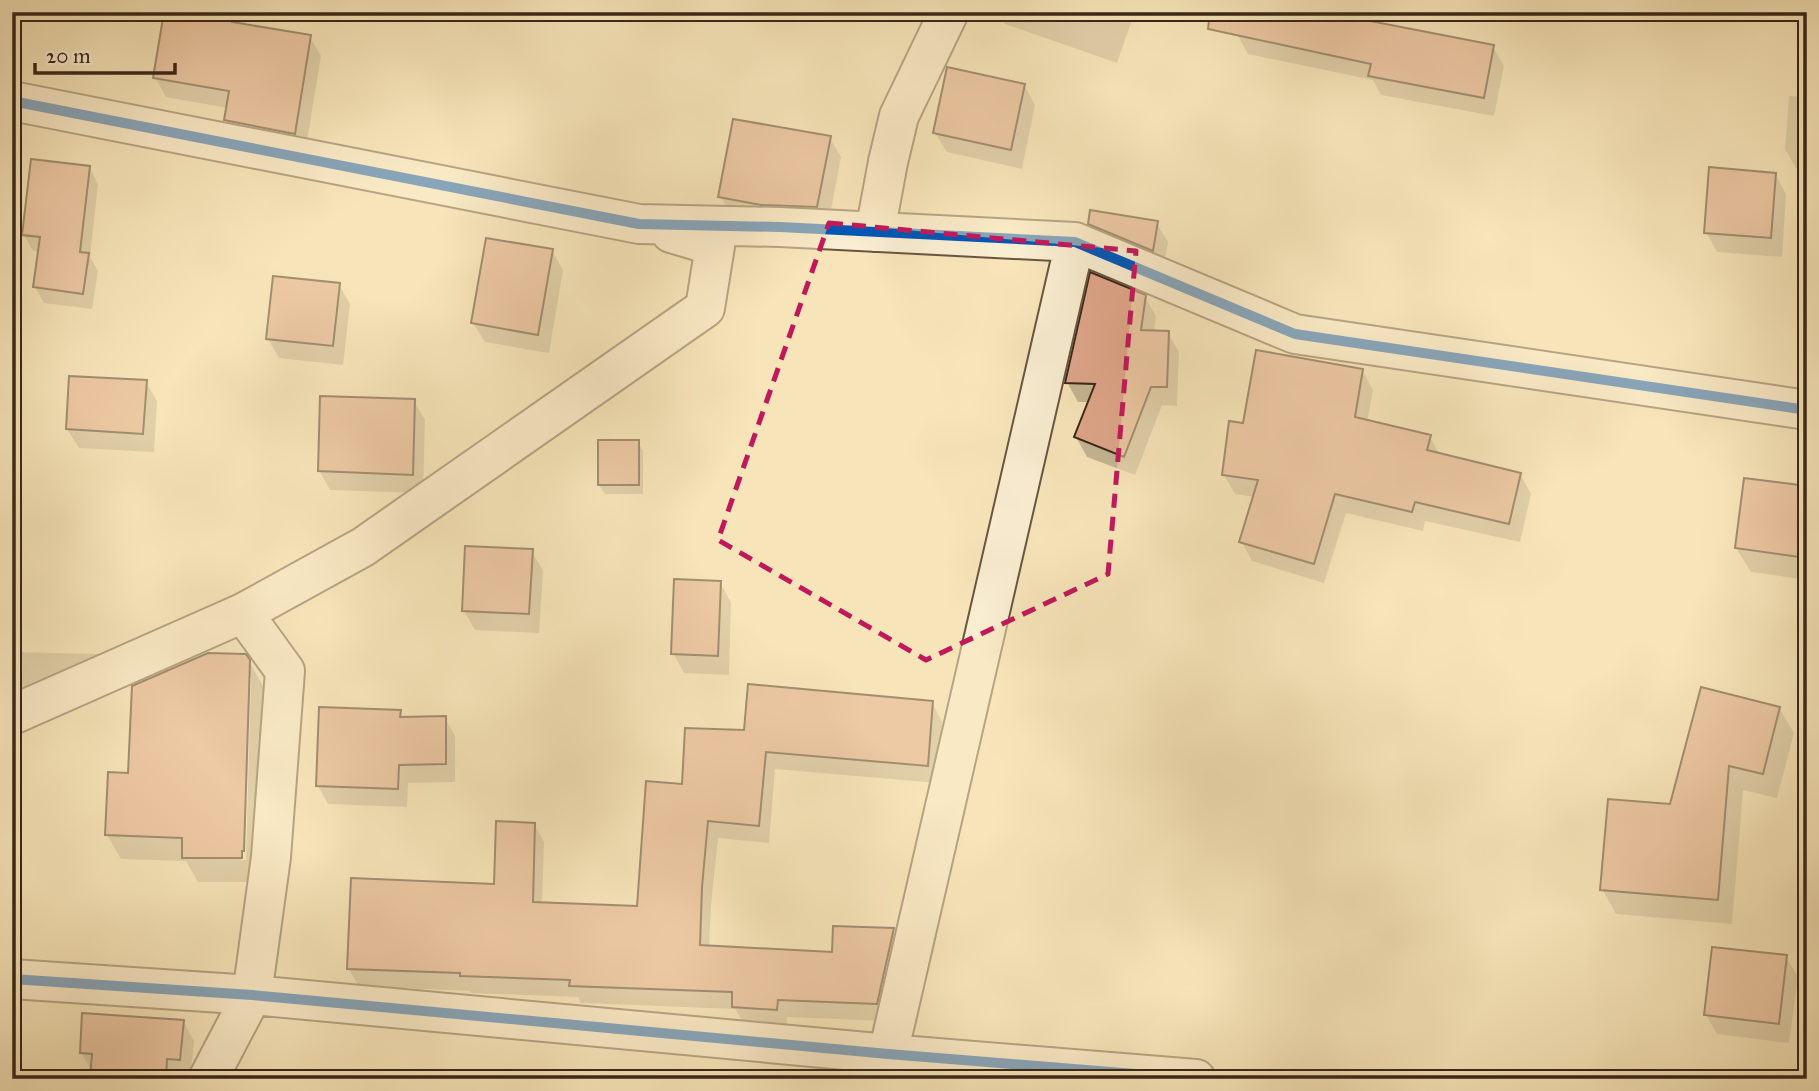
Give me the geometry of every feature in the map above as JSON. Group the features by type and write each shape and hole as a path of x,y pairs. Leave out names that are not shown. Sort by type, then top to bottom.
{"street":[{"path":"874,232 899,116 949,12"},
{"path":"12,101 639,224 715,246 705,308 363,547 243,614 12,715"},
{"path":"639,224 1075,242 1295,334 1807,410"},
{"path":"888,1054 1075,242"},
{"path":"208,1079 252,995 271,857 285,671 243,614"},
{"path":"12,979 252,995 888,1054 1196,1079"}],"highlighted area":[{"path":"829,223 1136,251 1108,574 926,660 718,540"}],"building":[{"path":"164,12 234,12 232,22 311,35 295,134 224,120 229,91 153,78"},
{"path":"1210,12 1324,12 1494,45 1484,98 1368,76 1371,64 1208,29"},
{"path":"947,67 1025,84 1011,150 933,133"},
{"path":"733,119 831,136 817,207 761,205 718,197"},
{"path":"31,159 90,166 80,252 89,253 83,294 33,287 40,237 22,235"},
{"path":"1709,167 1776,173 1771,238 1704,233"},
{"path":"1090,210 1158,221 1153,251 1088,224"},
{"path":"486,238 553,249 538,335 471,323"},
{"path":"1090,272 1146,295 1141,330 1169,331 1167,387 1151,387 1124,457 1074,437 1095,384 1065,383"},
{"path":"273,276 340,283 333,346 266,339"},
{"path":"1256,350 1363,369 1355,417 1431,435 1427,450 1521,473 1509,524 1415,502 1412,512 1335,494 1314,564 1239,542 1258,480 1222,475 1229,421 1243,423"},
{"path":"69,376 147,380 143,434 66,429"},
{"path":"320,396 415,399 413,475 318,471"},
{"path":"598,440 639,440 639,485 598,485"},
{"path":"1744,478 1807,486 1807,558 1735,548"},
{"path":"465,546 533,549 529,614 462,611"},
{"path":"674,579 721,581 718,656 671,654"},
{"path":"208,653 246,654 250,660 242,858 182,858 182,838 105,835 108,772 128,773 132,686"},
{"path":"748,684 933,701 928,766 766,752 759,826 708,821 700,945 832,952 833,926 894,928 877,1004 778,1000 777,1010 732,1007 732,992 569,986 570,980 347,969 351,878 494,884 496,821 535,823 533,902 637,906 646,781 682,784 685,728 744,730"},
{"path":"1701,687 1780,707 1763,774 1729,766 1718,900 1600,890 1608,799 1670,804"},
{"path":"319,707 401,710 400,717 446,716 446,764 399,765 398,789 316,786"},
{"path":"1712,947 1787,955 1779,1024 1704,1015"},
{"path":"82,1013 184,1020 180,1060 167,1059 166,1079 90,1079 92,1054 80,1053"}],"cycle path":[{"path":"12,101 639,224 780,227 1075,242 1295,334 1807,410"},
{"path":"12,979 252,995 888,1054 1196,1079"}]}
